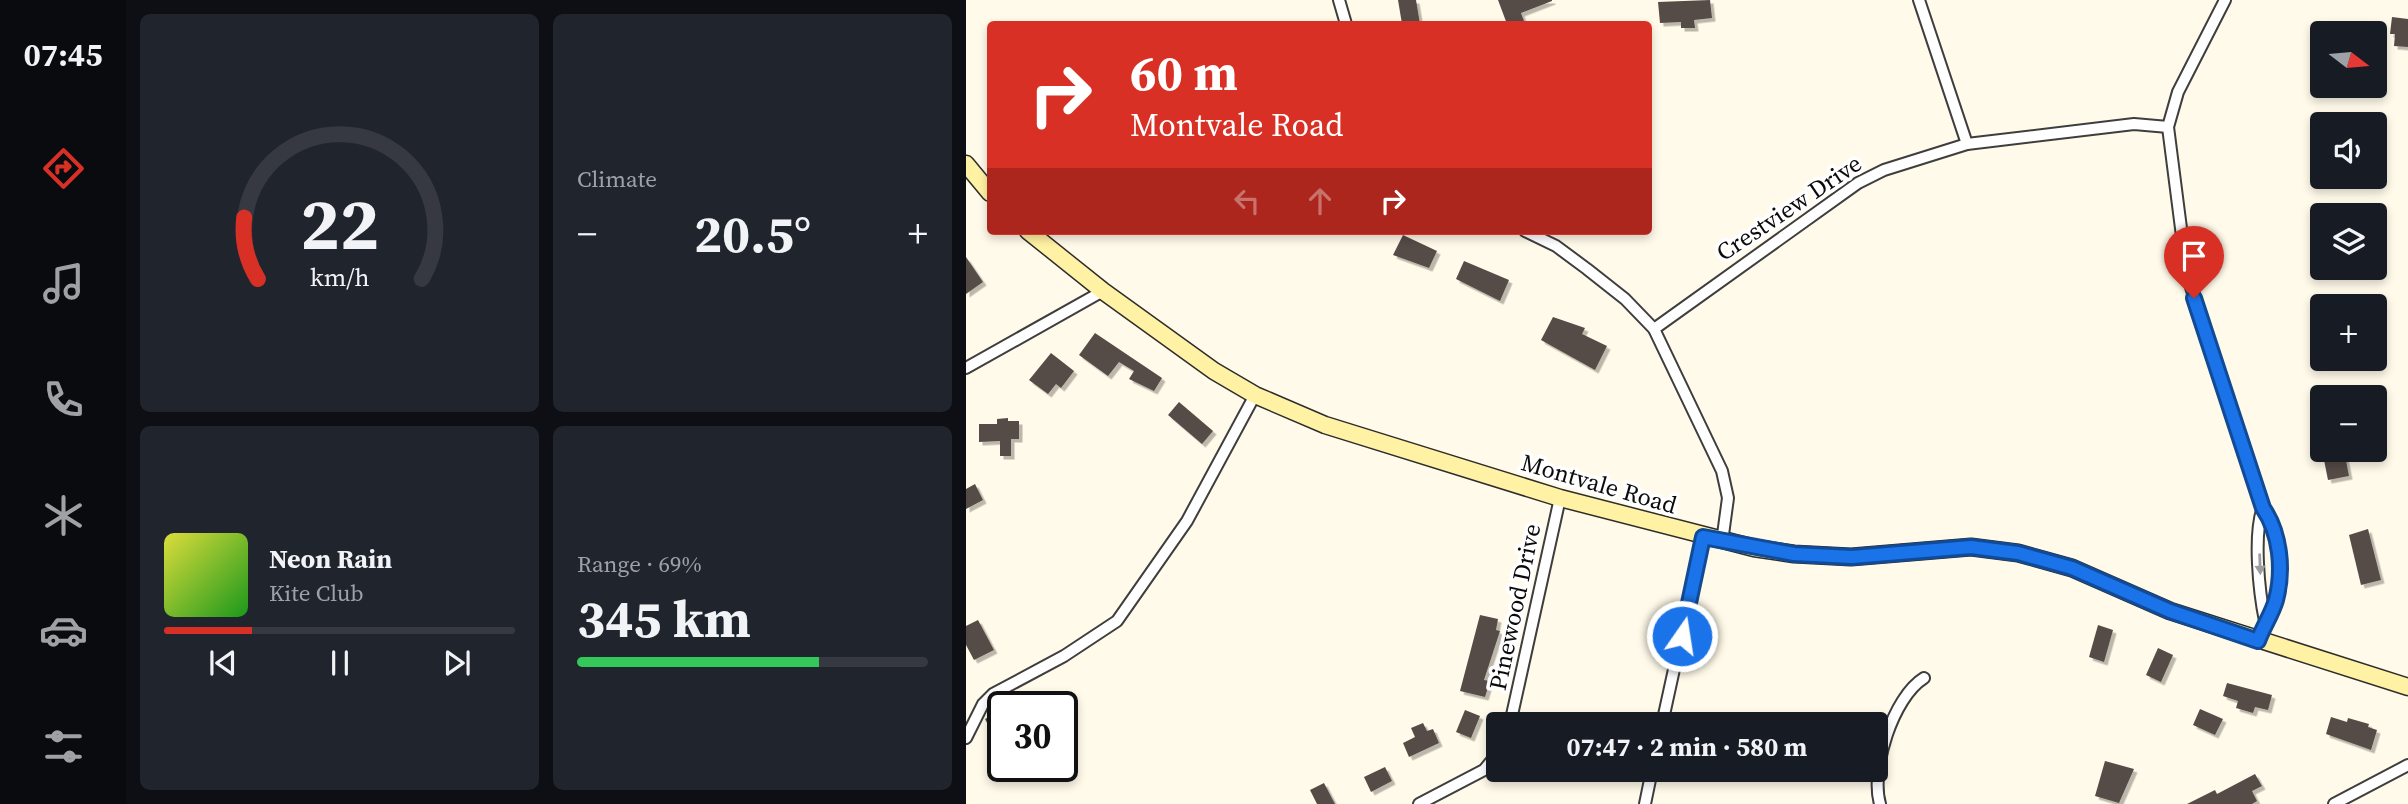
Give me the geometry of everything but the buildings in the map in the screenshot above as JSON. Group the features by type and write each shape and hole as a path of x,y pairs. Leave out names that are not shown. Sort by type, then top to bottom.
{"main road":[{"path":"966,164 987,189"},
{"name":"Montvale Road","path":"1033,235 1103,291 1214,371 1255,395 1325,425 1560,498 1722,542 1794,554 1852,557 1971,547 2018,553 2072,568 2170,611 2408,687"}],"street":[{"path":"1339,0 1345,21"},
{"path":"1919,0 1967,144"},
{"path":"2225,0 2178,92 2168,127 2187,275 2263,508 2274,523 2279,553 2275,603 2258,641"},
{"name":"Crestview Drive","path":"1654,329 1858,183 1884,170 1967,144 2134,124 2168,127"},
{"path":"1533,235 1556,246 1587,269 1625,299 1654,329 1723,471 1728,498 1722,542"},
{"path":"966,368 1103,291"},
{"path":"966,738 983,704 993,694 1064,656 1117,621 1187,521 1255,395"},
{"name":"Pinewood Drive","path":"1513,712 1560,498"},
{"path":"2263,508 2258,520 2261,603 2265,621"},
{"path":"1664,712 1703,537"},
{"path":"1880,804 1878,769 1886,738 1903,698 1914,684 1924,678"},
{"path":"2334,804 2408,765"},
{"path":"1419,804 1486,767"},
{"path":"1645,804 1650,782"}],"route":[{"path":"1682,636 1703,537 1794,554 1852,557 1971,547 2018,553 2072,568 2170,611 2258,641 2275,603 2279,584 2279,553 2274,523 2263,508 2194,298"}]}
